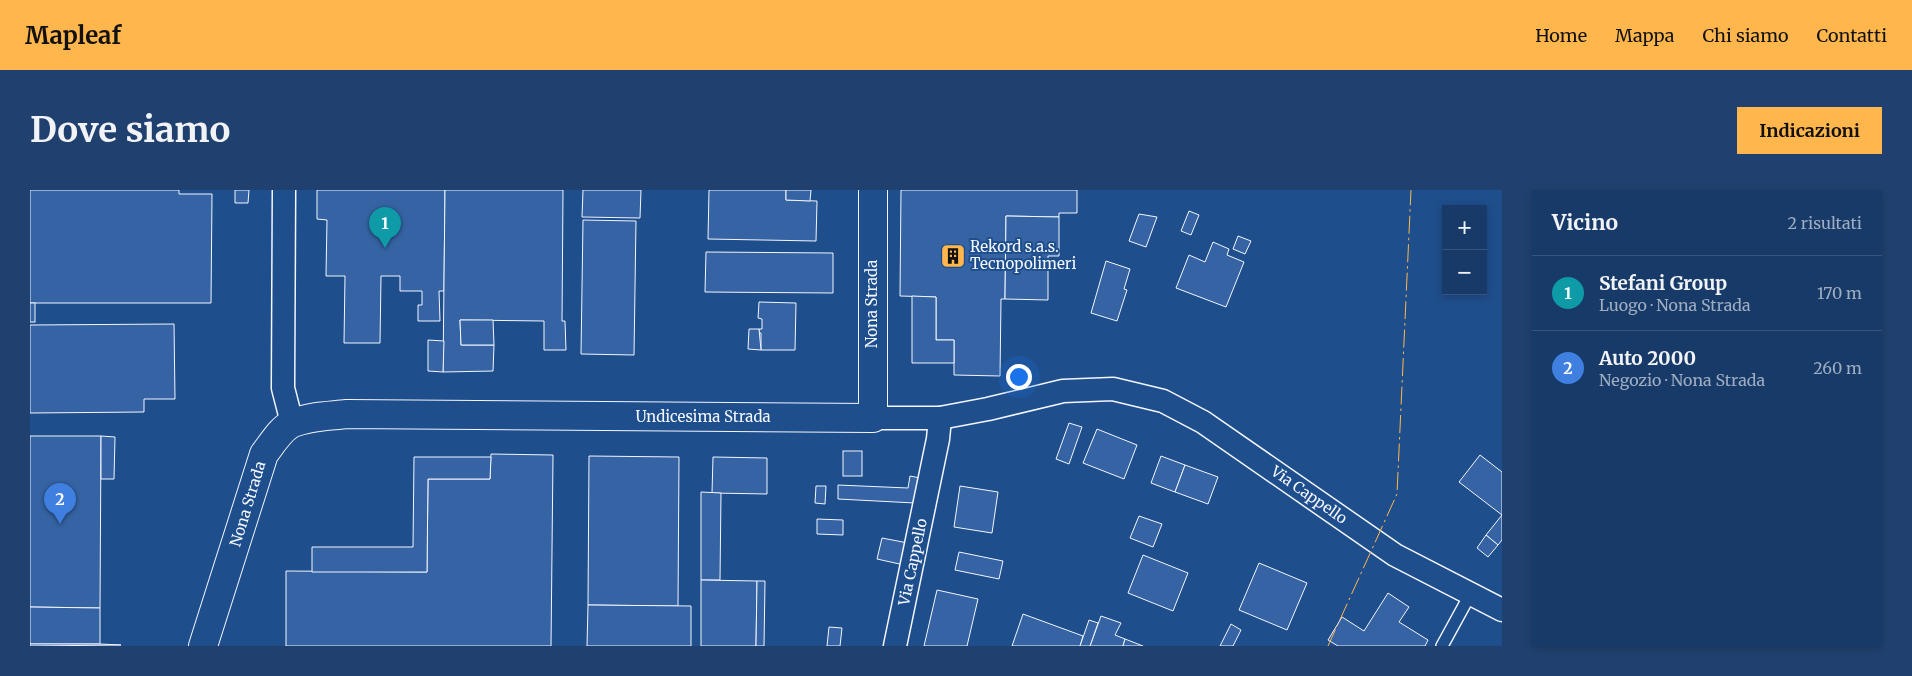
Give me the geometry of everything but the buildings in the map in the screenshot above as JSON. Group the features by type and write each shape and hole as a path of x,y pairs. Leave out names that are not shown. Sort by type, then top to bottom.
{"street":[{"path":"284,190 283,388 292,423"},
{"name":"Nona Strada","path":"873,190 873,418"},
{"name":"Undicesima Strada","path":"292,423 316,417 348,414 940,418 988,410 1063,391 1113,388"},
{"name":"Via Cappello","path":"1113,388 1163,401 1202,422 1395,555 1502,610"},
{"name":"Via Cappello","path":"895,646 938,439 940,418"},
{"name":"Nona Strada","path":"203,646 264,454 278,436 292,423"}],"lane":[{"path":"1442,646 1470,593"}],"power":[{"path":"1328,646 1397,494 1411,190"}],"place":[{"name":"Stefani Group","path":"385,248"},
{"name":"Rekord s.a.s. Tecnopolimeri","path":"953,256"},
{"name":"Auto 2000","path":"60,524"}]}
